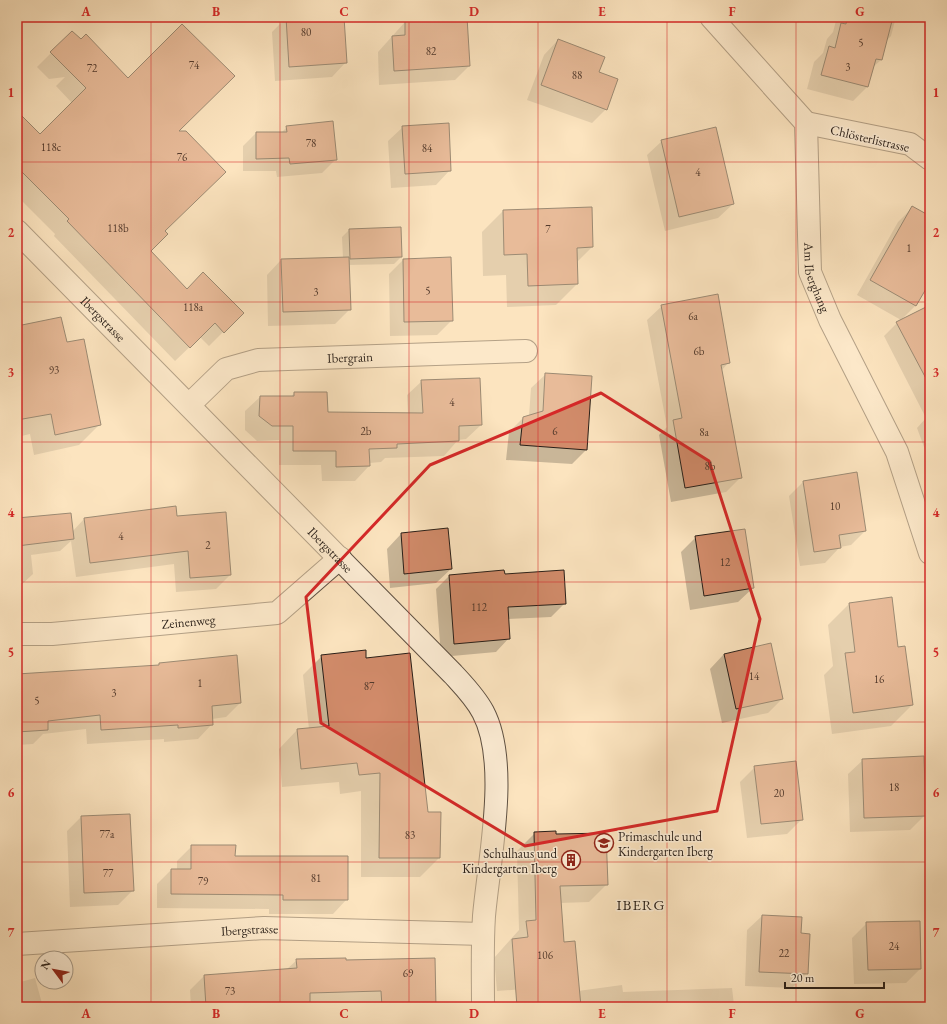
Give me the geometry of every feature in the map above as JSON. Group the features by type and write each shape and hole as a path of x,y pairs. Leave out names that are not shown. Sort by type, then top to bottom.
{"street":[{"path":"711,17 806,124"},
{"name":"Chlösterlistrasse","path":"806,124 910,144 930,159"},
{"name":"Am Iberghang","path":"806,124 810,272 830,320 897,452 930,553"},
{"name":"Ibergstrasse","path":"17,231 453,674 471,694 483,712 491,737 496,776 495,816 483,934 483,1007"},
{"name":"Ibergrain","path":"188,405 226,369 258,360 526,351"},
{"name":"Zeinenweg","path":"17,634 52,634 276,613 340,558"},
{"name":"Ibergstrasse","path":"17,944 264,928 483,934"}],"highlighted area":[{"path":"601,393 709,461 760,619 717,811 525,846 321,723 306,597 430,465"}],"building":[{"path":"286,17 344,17 347,63 289,67"},
{"path":"467,17 470,66 394,71 392,36 405,35 405,21"},
{"path":"847,17 893,17 882,60 876,59 868,87 821,75 829,46 835,48 841,23 846,24"},
{"path":"182,24 235,76 179,131 186,131 226,172 165,231 168,234 151,251 187,289 203,272 244,313 224,333 215,323 190,348 67,221 69,219 17,167 17,111 40,134 86,88 50,52 72,31 81,39 86,34 128,78"},
{"path":"558,39 605,57 599,72 618,79 607,110 541,85"},
{"path":"333,121 337,160 290,164 289,158 256,159 256,132 287,132 286,126"},
{"path":"449,123 451,171 405,174 402,126"},
{"path":"716,127 734,204 679,217 661,140"},
{"path":"912,206 930,216 930,282 916,306 870,280"},
{"path":"592,207 593,247 577,248 578,284 528,286 527,254 504,255 503,210"},
{"path":"401,227 402,257 350,259 349,229"},
{"path":"349,257 351,310 283,312 281,259"},
{"path":"451,257 453,321 404,322 403,259"},
{"path":"718,294 730,363 721,365 742,478 685,488 673,420 682,418 661,305"},
{"path":"930,305 930,386 896,322"},
{"path":"61,317 67,342 84,339 101,425 55,435 51,414 17,420 17,326"},
{"path":"545,373 592,376 587,450 520,445 523,417 543,411"},
{"path":"480,378 482,425 459,426 459,441 397,444 397,448 369,449 370,466 336,467 336,451 293,451 293,426 272,426 259,416 260,396 294,396 294,392 327,392 328,412 423,413 421,380"},
{"path":"857,472 866,531 839,535 841,548 814,552 803,481"},
{"path":"176,506 177,516 226,512 231,575 190,578 188,551 90,563 84,518"},
{"path":"71,513 74,539 17,546 17,518"},
{"path":"448,528 452,569 404,574 401,533"},
{"path":"745,529 754,588 704,596 695,536"},
{"path":"504,570 505,574 564,570 566,604 508,607 510,639 454,644 449,575"},
{"path":"892,597 898,647 905,646 913,705 853,713 845,653 855,652 849,603"},
{"path":"771,643 783,699 736,709 724,654"},
{"path":"366,650 366,658 410,653 428,812 441,812 440,858 379,858 380,773 359,775 357,763 301,769 297,729 329,726 321,655"},
{"path":"237,655 241,703 212,706 213,725 178,728 178,725 101,730 100,715 48,721 48,730 17,732 17,674 159,665 159,663"},
{"path":"924,756 926,816 864,818 862,759"},
{"path":"796,761 803,820 761,824 754,766"},
{"path":"130,814 134,891 84,893 81,816"},
{"path":"556,831 556,834 606,833 608,885 560,886 564,942 575,941 581,1007 517,1007 512,939 528,937 526,921 536,920 534,832"},
{"path":"191,845 236,845 235,856 348,856 348,900 283,900 283,895 171,894 171,869 191,869"},
{"path":"762,915 802,917 801,933 810,934 808,974 759,972"},
{"path":"920,921 921,969 868,970 866,922"},
{"path":"346,958 346,960 435,958 436,1007 382,1007 381,991 310,993 310,1007 206,1007 204,975 297,968 296,959"}],"place":[{"name":"Primaschule und Kindergarten Iberg","path":"604,843"},
{"name":"Schulhaus und Kindergarten Iberg","path":"571,860"}],"district":[{"name":"IBERG","path":"641,905"}]}
